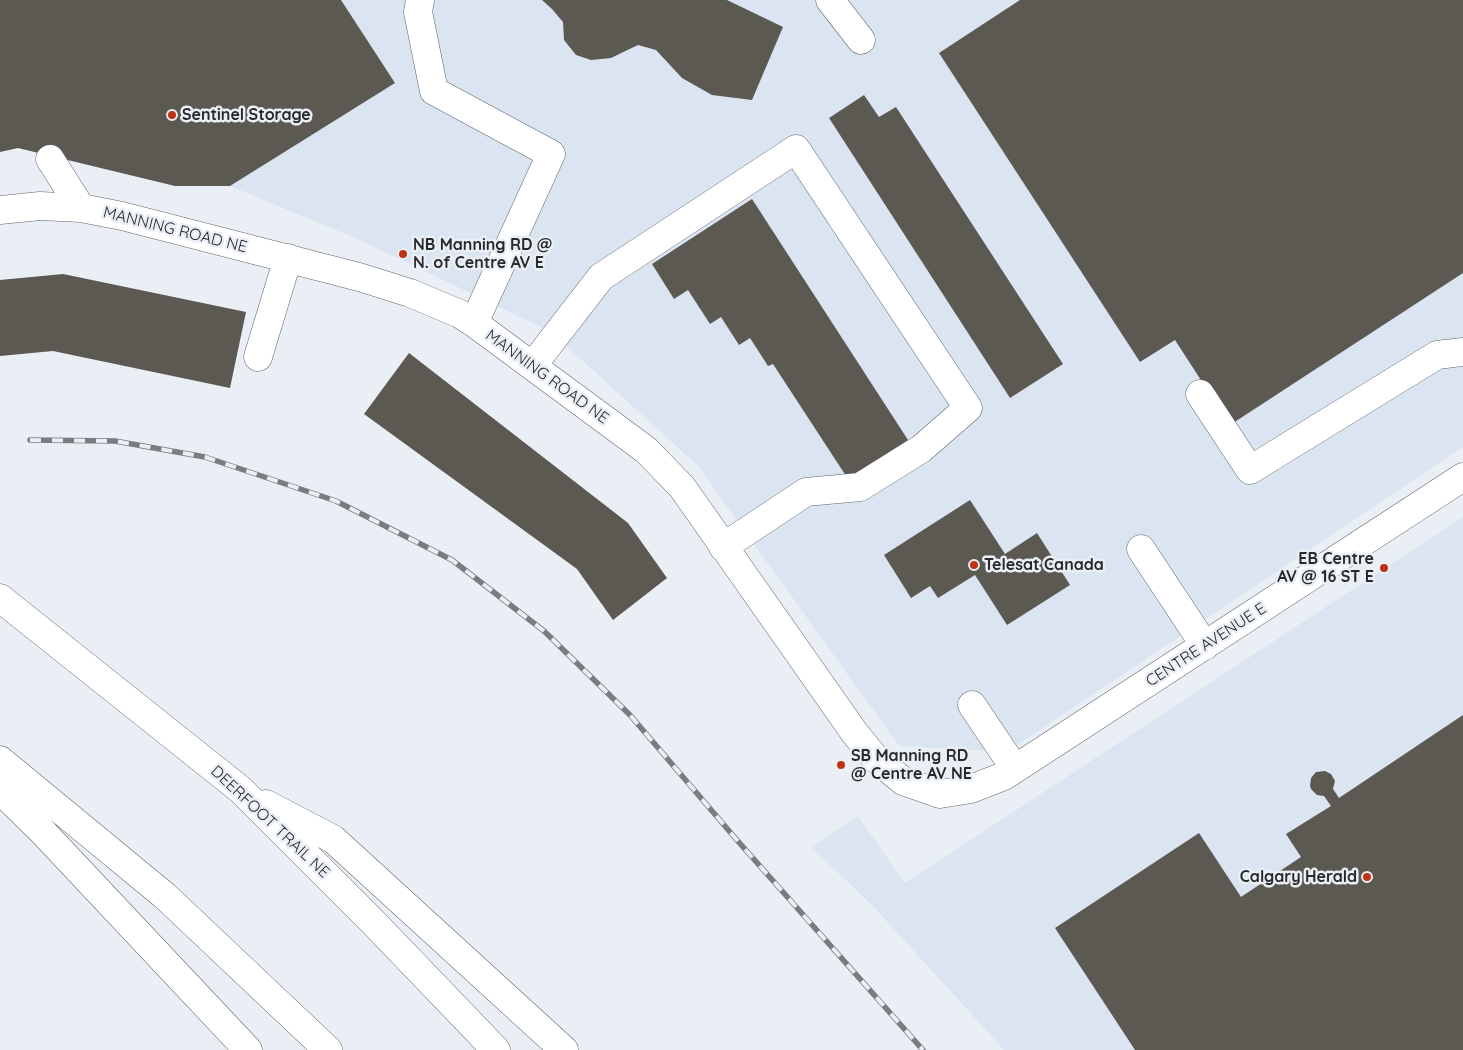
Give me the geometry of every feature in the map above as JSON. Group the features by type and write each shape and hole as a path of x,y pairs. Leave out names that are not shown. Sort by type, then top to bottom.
{"main road":[{"path":"420,0 418,12 434,91 551,154 474,323"},
{"path":"830,0 861,40"},
{"path":"533,365 601,277 796,149 968,408 921,449 860,487 806,492 724,548"},
{"path":"50,159 81,208"},
{"name":"MANNING ROAD NE","path":"0,210 40,206 81,208 122,216 359,277 410,293 460,314 533,365 646,450 682,487 854,732 875,758 903,781 940,794"},
{"path":"258,357 288,258"},
{"path":"1200,394 1250,470 1437,355 1463,352"},
{"name":"CENTRE AVENUE E","path":"940,794 971,789 1004,776 1463,478"},
{"path":"1141,549 1205,646"},
{"name":"DEERFOOT TRAIL NE","path":"0,598 241,790 373,922 496,1050"},
{"path":"972,705 1015,769"},
{"path":"0,760 165,896 328,1050"},
{"path":"0,790 41,830 248,1050"},
{"path":"241,790 333,839 564,1050"}],"shaded area":[{"path":"341,0 1463,0 1463,447 1007,752 899,746 698,466 551,332 362,241 230,186 395,83"},
{"path":"1463,517 1463,1050 1004,1050 872,905 811,847 858,816 905,883"}],"building":[{"name":"Sentinel Storage","path":"0,0 341,0 395,83 230,186 175,186 18,148 0,152"},
{"path":"542,0 727,0 783,27 752,100 712,95 682,78 656,50 638,45 611,58 591,60 576,55 564,40 563,22"},
{"path":"1020,0 1463,0 1463,273 1230,425 1175,340 1140,362 939,53"},
{"path":"864,95 879,117 896,107 1063,364 1010,398 829,118"},
{"path":"752,199 908,440 848,479 773,364 768,366 750,338 739,345 721,317 710,324 688,290 674,299 652,264"},
{"path":"63,274 246,312 230,388 53,351 0,356 0,280"},
{"path":"409,353 628,523 667,578 613,620 577,569 364,414"},
{"name":"Telesat Canada","path":"970,500 1005,554 1037,533 1070,585 1007,625 975,575 938,598 930,586 911,598 884,555"},
{"name":"Calgary Herald","path":"1463,715 1463,1050 1135,1050 1055,928 1199,833 1241,897 1301,857 1286,834 1331,806 1324,796 1317,795 1311,789 1311,778 1316,772 1325,771 1331,774 1335,781 1333,789 1339,798"}],"railway":[{"path":"30,440 115,441 205,457 336,501 452,560 544,631 630,715 736,839 923,1050"}],"place":[{"name":"Sentinel Storage","path":"172,115"},
{"name":"NB Manning RD @ N. of Centre AV E","path":"403,254"},
{"name":"Telesat Canada","path":"974,565"},
{"name":"EB Centre AV @ 16 ST E","path":"1384,568"},
{"name":"SB Manning RD @ Centre AV NE","path":"841,765"},
{"name":"Calgary Herald","path":"1367,877"}]}
